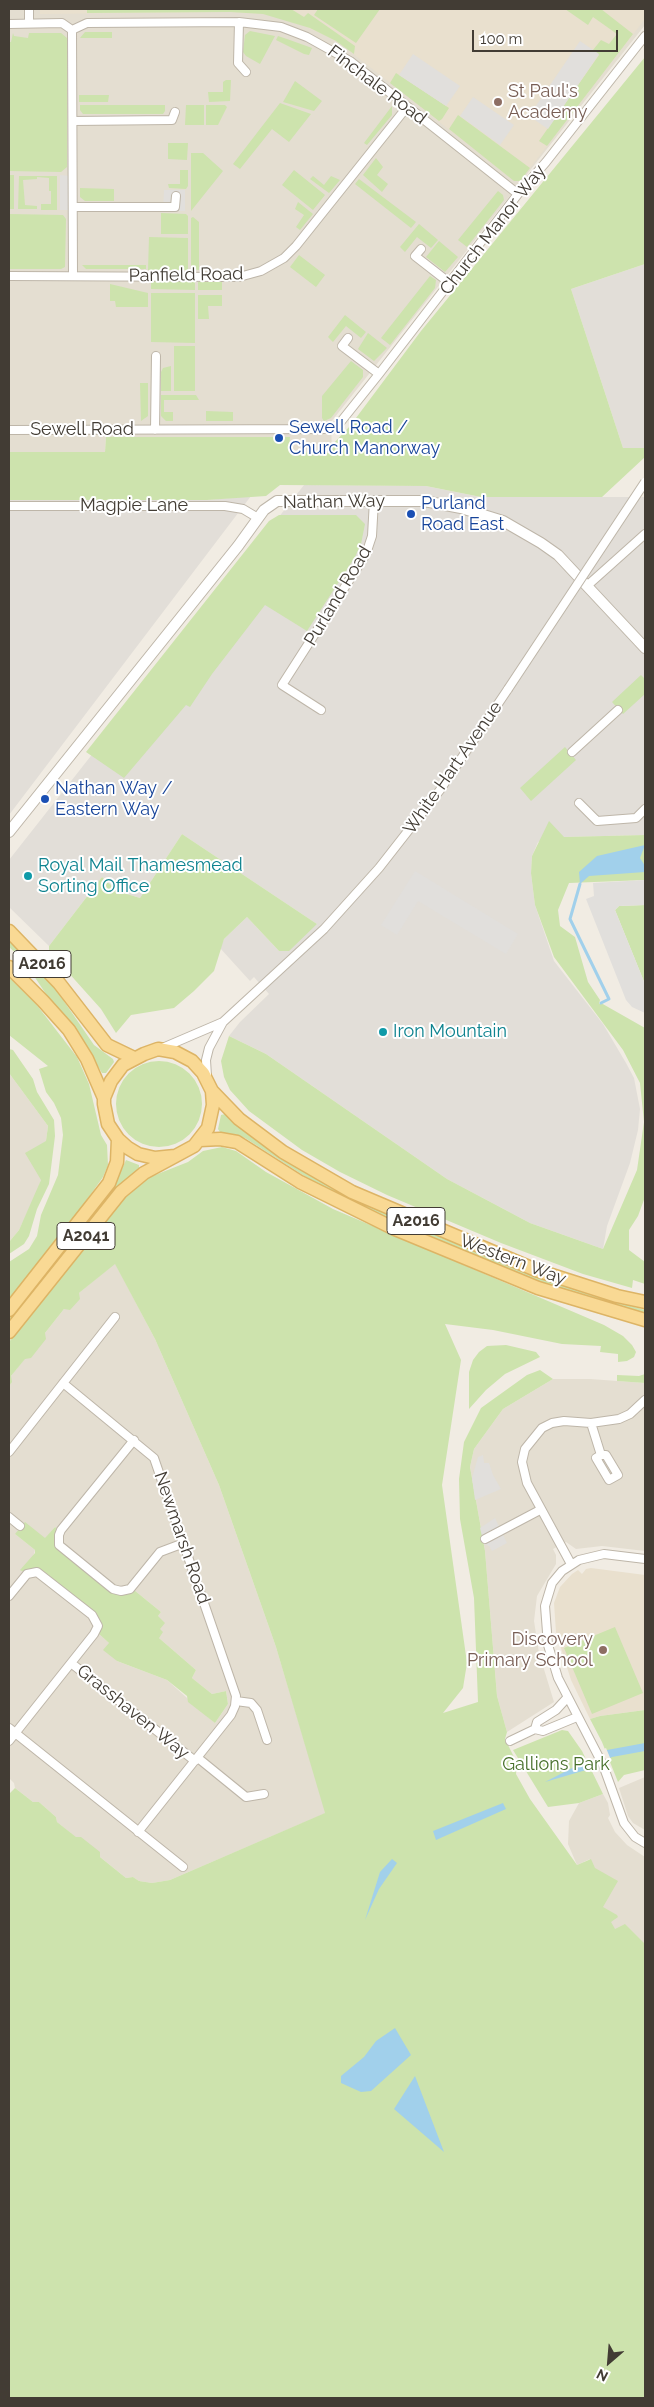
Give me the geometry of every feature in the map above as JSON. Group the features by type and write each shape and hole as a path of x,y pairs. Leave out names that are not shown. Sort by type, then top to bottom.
{"main road":[{"name":"A2016","path":"9,931 59,983 107,1045 134,1058"},
{"name":"A2016","path":"10,968 44,1001 69,1030 87,1059 104,1098"},
{"path":"158,1050 175,1052 192,1061 210,1086 213,1105 208,1128 200,1140 175,1156 155,1158 138,1154 118,1139 108,1124 104,1098 116,1073 134,1058 158,1050"},
{"name":"Western Way","path":"210,1086 239,1119 283,1152 352,1192 536,1270 608,1293 645,1302"},
{"name":"A2041","path":"9,1310 108,1182 116,1162 118,1139"},
{"name":"Western Way","path":"200,1140 220,1139 237,1142 300,1182 395,1229 538,1288 645,1320"},
{"name":"A2041","path":"9,1332 121,1192 144,1173 175,1156"}],"street":[{"path":"29,9 29,23"},
{"path":"239,22 238,63 246,72"},
{"name":"Finchale Road","path":"72,30 87,23 239,22 281,27 319,42 350,62 518,194"},
{"path":"9,24 62,23 72,30 73,276"},
{"name":"Church Manor Way","path":"339,424 451,284 518,194 546,162 645,36"},
{"name":"Panfield Road","path":"9,276 239,277 271,266 296,246 407,107"},
{"path":"73,121 172,120 175,112"},
{"path":"73,207 175,207 176,196"},
{"path":"421,249 415,256 451,284"},
{"path":"348,338 342,346 379,374"},
{"name":"Sewell Road","path":"155,430 156,356"},
{"name":"Sewell Road","path":"9,430 323,430 332,429 339,424"},
{"name":"White Hart Avenue","path":"210,1086 206,1060 209,1048 223,1022 324,929 379,868 440,790 645,482"},
{"name":"Nathan Way","path":"9,832 238,546 264,510 277,502 374,500 442,504 503,521 541,542 558,555 645,648"},
{"name":"Purland Road","path":"321,710 282,685 366,554 372,536 374,500"},
{"name":"Magpie Lane","path":"9,506 225,506 243,509 258,518"},
{"path":"588,585 645,534"},
{"path":"572,752 618,710"},
{"path":"580,803 597,821 636,818 645,809"},
{"name":"White Hart Avenue","path":"158,1050 223,1022"},
{"path":"9,1452 115,1317"},
{"name":"Newmarsh Road","path":"63,1384 149,1452 157,1464 234,1689 236,1701"},
{"path":"571,1564 540,1510 523,1474 522,1462 525,1449 542,1428 552,1423 564,1421 591,1423 618,1418 630,1414 645,1400"},
{"path":"591,1423 601,1455"},
{"path":"134,1440 61,1530 59,1545 121,1592 130,1589 160,1552 184,1543"},
{"path":"485,1539 540,1510"},
{"path":"9,1517 20,1526"},
{"path":"645,1559 604,1554 586,1557 571,1564 552,1583 545,1606 548,1645 567,1698 603,1765 624,1823 635,1837 645,1842"},
{"name":"Grasshaven Way","path":"9,1596 27,1574 37,1572 92,1615 97,1622 96,1631 12,1731 9,1741"},
{"name":"Grasshaven Way","path":"71,1663 196,1760"},
{"path":"534,1729 537,1722 556,1710 567,1698"},
{"path":"138,1832 231,1716 236,1701 251,1703 257,1710 267,1740"},
{"path":"510,1741 534,1729 543,1731 576,1717"},
{"path":"12,1731 183,1868"},
{"path":"196,1760 246,1797 264,1794"}],"shaded area":[{"path":"9,9 645,9 645,25 331,422 332,453 289,452 290,437 106,437 105,452 9,452"},
{"name":"St Paul's Academy","path":"40,9 645,9 645,19 520,181 514,181 342,45 327,36 290,20 263,14 230,12 40,14"},
{"path":"580,41 599,54 548,129 529,116"},
{"path":"413,54 460,86 446,106 399,75"},
{"path":"473,97 514,125 500,145 460,116"},
{"path":"60,175 70,176 69,210 60,210"},
{"path":"164,190 185,190 185,211 163,211"},
{"path":"645,264 645,448 623,448 571,289"},
{"path":"304,485 426,486 481,497 645,497 645,835 564,837 538,842 532,856 531,873 535,905 554,961 603,1024 626,1063 634,1078 640,1109 638,1130 630,1163 607,1226 603,1249 530,1223 447,1179 266,1054 229,1036 240,1022 269,994 254,977 250,981 220,948 224,939 247,917 279,951 317,924 182,834 140,898 117,891 102,877 49,946 9,907 9,860"},
{"path":"251,496 9,815 9,500 207,500"},
{"path":"415,871 518,934 506,954 418,901 397,935 381,925"},
{"path":"645,880 645,905 619,906 615,910 645,984 645,1013 632,1007 626,1000 586,899 594,896 593,883"},
{"path":"9,1073 48,1126 41,1180 37,1192 19,1230 9,1242"},
{"path":"115,1263 155,1339 219,1485 276,1647 326,1813 170,1880 152,1883 139,1881 133,1877 126,1878 57,1822 56,1817 39,1802 33,1802 15,1788 14,1783 9,1778 9,1386 11,1376 79,1293","holes":["55,1527 58,1529 55,1537 56,1546 112,1592 121,1595 134,1590 161,1612 158,1616 159,1638 196,1670 192,1678 212,1694 226,1691 228,1704 215,1723 167,1680 117,1661 109,1643 99,1634 102,1627 96,1613 43,1571 36,1568 30,1569 35,1550 15,1534 45,1539"]},
{"path":"553,1379 590,1379 645,1383 645,1551 602,1546 576,1549 566,1542 553,1549 556,1555 556,1564 537,1596 534,1621 539,1653 554,1702 507,1732 497,1696 485,1551 470,1467 474,1449 503,1409"},
{"path":"483,1455 484,1463 489,1463 501,1489 475,1500 472,1478 478,1457"},
{"path":"495,1518 507,1543 492,1551 489,1546 484,1544 480,1528"},
{"name":"Discovery Primary School","path":"591,1568 645,1575 645,1710 590,1719 571,1680 556,1632 554,1603 560,1587 572,1574 578,1570 582,1574 586,1569"},
{"path":"645,1777 645,1830 633,1823 628,1816 619,1788"},
{"path":"603,1794 608,1803 610,1815 608,1818 615,1832 627,1845 645,1857 645,1974 631,1974 582,1874 590,1859 577,1865 568,1844 569,1821 579,1803"}],"green space":[{"path":"87,9 291,9 304,17 308,13 355,46 354,54 336,41 310,28 263,14 230,12 87,13"},
{"path":"318,9 380,9 356,43 314,15"},
{"path":"565,9 601,9 633,34 547,146 539,141 599,55 593,50 601,40 609,44 617,34 593,17 588,25"},
{"path":"250,31 275,36 260,64 246,56 243,52 245,35"},
{"path":"85,32 112,32 112,38 80,38"},
{"path":"13,33 14,36 28,38 29,33 61,33 67,38 67,167 61,172 9,171 9,42 11,42"},
{"path":"278,36 312,48 309,55 276,40"},
{"path":"645,57 645,264 571,289 623,448 645,448 645,457 602,497 481,497 426,486 280,485 266,496 207,500 9,500 9,452 105,452 106,437 290,437 289,452 332,453 332,445 350,426 421,331"},
{"path":"396,73 449,108 442,119 439,121 390,83"},
{"path":"231,80 230,101 209,102 208,92 223,92 223,82"},
{"path":"295,81 322,101 314,111 283,102"},
{"path":"79,95 109,95 108,102 79,102"},
{"path":"280,103 311,114 289,142 272,129 240,169 233,164"},
{"path":"80,105 165,105 165,111 163,114 83,114 80,110"},
{"path":"186,105 204,105 204,125 185,125"},
{"path":"206,105 225,105 227,107 218,125 206,125"},
{"path":"392,106 392,115 367,145 364,143"},
{"path":"458,115 530,168 520,181 514,181 449,129"},
{"path":"168,143 188,143 187,160 168,159"},
{"path":"191,153 203,153 223,171 191,211"},
{"path":"376,158 383,167 377,175 388,184 382,192 363,175"},
{"path":"180,170 188,170 188,186 186,189 169,188 168,184 180,184"},
{"path":"294,170 325,195 313,210 282,185"},
{"path":"9,175 14,175 14,209 9,209"},
{"path":"19,176 57,176 57,210 41,210 41,204 51,204 51,191 49,191 49,178 37,177 37,179 23,180 25,205 37,206 37,209 18,209"},
{"path":"313,176 324,185 331,176 340,180 329,193 310,179"},
{"path":"359,179 416,222 411,228 355,184"},
{"path":"80,188 114,189 114,201 85,201 80,197"},
{"path":"498,191 503,195 504,200 467,247 458,240"},
{"path":"298,202 313,214 300,230 296,227 304,215 295,209"},
{"path":"161,213 186,214 188,216 188,234 161,234"},
{"path":"9,214 63,215 66,219 65,267 61,269 9,269"},
{"path":"193,217 199,222 199,270 191,269 191,218"},
{"path":"419,224 438,240 431,248 417,237 405,252 400,247"},
{"path":"149,237 188,238 188,270 148,270"},
{"path":"439,241 458,257 445,272 426,257"},
{"path":"299,255 325,275 316,287 290,267"},
{"path":"82,265 146,265 146,269 86,269"},
{"path":"430,276 436,280 435,288 390,345 381,338"},
{"path":"151,281 195,281 195,290 151,289"},
{"path":"198,282 222,282 222,290 198,290"},
{"path":"110,284 148,293 148,307 116,307 115,301 110,301"},
{"path":"151,293 195,293 195,343 151,342"},
{"path":"198,295 222,295 222,306 208,306 209,319 198,319"},
{"path":"345,315 366,332 361,338 346,326 333,342 328,337"},
{"path":"368,333 387,348 374,361 358,349"},
{"path":"174,346 195,346 195,391 174,391"},
{"path":"351,361 363,370 363,377 331,418 324,421 322,418 322,396"},
{"path":"171,366 171,391 161,391 161,372 163,368"},
{"path":"140,383 148,383 148,416 141,421"},
{"path":"161,395 196,395 199,400 164,400 164,412 173,412 173,421 166,421 161,416"},
{"path":"206,411 233,412 233,421 206,421"},
{"path":"279,515 356,515 365,524 361,544 355,557 307,631 265,605 212,674 190,707 186,705 124,778 86,752 269,521"},
{"path":"641,675 645,679 645,694 623,714 612,702"},
{"path":"565,747 576,760 531,801 520,788"},
{"path":"549,821 564,837 645,835 645,880 569,883 558,910 560,926 575,937 588,982 600,1000 599,1004 601,1003 645,1028 645,1197 638,1216 629,1230 629,1250 645,1262 645,1284 633,1280 632,1288 583,1274 501,1243 387,1195 340,1172 302,1150 249,1111 230,1090 224,1077 221,1061 229,1036 266,1054 447,1179 530,1223 603,1249 637,1170 644,1122 640,1083 623,1050 554,957 535,905 531,873 532,856"},
{"path":"182,834 317,924 289,951 279,951 247,917 224,939 214,971 194,991 174,1008 131,1015 116,1033 101,1009 49,951 49,946 102,877 117,891 140,898"},
{"path":"645,905 645,984 615,910 619,906"},
{"path":"9,939 57,991 94,1045 113,1059 114,1062 106,1073 102,1073 72,1023 48,997 24,961 9,947"},
{"path":"9,977 36,1004 77,1057 89,1084 101,1135 107,1145 108,1165 103,1177 81,1208 9,1299 9,1262 29,1249 37,1236 41,1215 58,1175 63,1135 61,1118 46,1092 39,1069 48,1066 9,1035"},
{"path":"9,1049 13,1050 33,1079 37,1092 54,1120 55,1136 49,1184 37,1209 29,1236 24,1244 9,1254 9,1242 19,1230 41,1180 25,1153 46,1141 48,1126 9,1073"},
{"path":"159,1061 175,1065 189,1074 198,1088 202,1104 198,1120 189,1134 175,1143 159,1147 143,1143 129,1134 120,1120 116,1104 120,1088 129,1074 143,1065"},
{"path":"225,1114 280,1157 358,1201 508,1266 589,1294 645,1310 645,1314 539,1281 389,1220 317,1184 245,1138 220,1132 218,1129 221,1115"},
{"path":"222,1147 236,1151 266,1172 333,1209 604,1325 623,1336 636,1352 634,1357 627,1361 618,1362 618,1354 600,1352 601,1346 562,1344 493,1330 445,1324 461,1360 442,1485 467,1663 463,1688 443,1713 478,1702 474,1598 460,1519 459,1479 464,1442 481,1408 527,1375 540,1370 553,1379 503,1409 474,1449 470,1467 485,1551 497,1696 507,1732 505,1739 517,1763 516,1774 530,1799 577,1865 591,1859 595,1868 618,1881 603,1907 617,1915 618,1917 611,1922 615,1929 625,1924 645,1944 645,2398 9,2398 9,1794 15,1788 33,1802 39,1802 56,1817 57,1822 100,1852 100,1857 126,1878 133,1877 139,1881 152,1883 170,1880 325,1813 276,1647 219,1485 155,1339 115,1264 79,1293 80,1299 70,1310 64,1309 45,1333 46,1339 31,1358 25,1359 11,1376 12,1382 9,1386 9,1342 120,1202 150,1177 188,1162 203,1151"},
{"path":"126,1160 139,1165 139,1168 121,1184 9,1324 9,1317 116,1182"},
{"path":"506,1345 536,1352 540,1357 505,1374 486,1390 469,1409 469,1372 473,1360 487,1346"},
{"path":"645,1374 645,1383 617,1381 617,1375 639,1376"},
{"path":"25,1522 45,1538 55,1527 58,1529 55,1537 56,1546 112,1592 121,1595 134,1590 161,1612 158,1616 165,1623 160,1629 163,1632 159,1638 196,1670 192,1678 212,1694 226,1691 228,1704 215,1723 188,1702 187,1696 167,1680 117,1661 103,1650 109,1643 99,1634 102,1626 96,1613 43,1571 36,1568 24,1572 20,1570 35,1553 35,1550 15,1534"},
{"path":"615,1627 643,1693 592,1714 564,1648"},
{"name":"Gallions Park","path":"645,1710 645,1770 624,1775 618,1782 602,1742 590,1719"},
{"name":"Gallions Park","path":"562,1730 568,1731 582,1751 603,1794 579,1803 548,1807 513,1750"}],"water":[{"path":"645,845 640,858 645,866 645,872 589,876 580,884 579,872 597,856"},
{"path":"645,1743 645,1751 612,1757 586,1770 545,1782 607,1750"},
{"path":"503,1803 506,1809 436,1840 433,1831"},
{"path":"392,1859 397,1863 379,1889 365,1920 380,1872"},
{"path":"395,2028 411,2055 371,2091 361,2092 341,2083 341,2076 364,2057 376,2041"},
{"path":"415,2076 444,2152 394,2109"}],"pier":[{"path":"606,1748 611,1760 590,1771 585,1758"}],"waterway":[{"path":"580,884 570,919 609,999 601,1003"}],"place":[{"name":"St Paul's Academy","path":"498,102"},
{"name":"Sewell Road / Church Manorway","path":"279,438"},
{"name":"Purland Road East","path":"411,514"},
{"name":"Nathan Way / Eastern Way","path":"45,799"},
{"name":"Royal Mail Thamesmead Sorting Office","path":"28,876"},
{"name":"Iron Mountain","path":"383,1032"},
{"name":"Discovery Primary School","path":"603,1650"}]}
